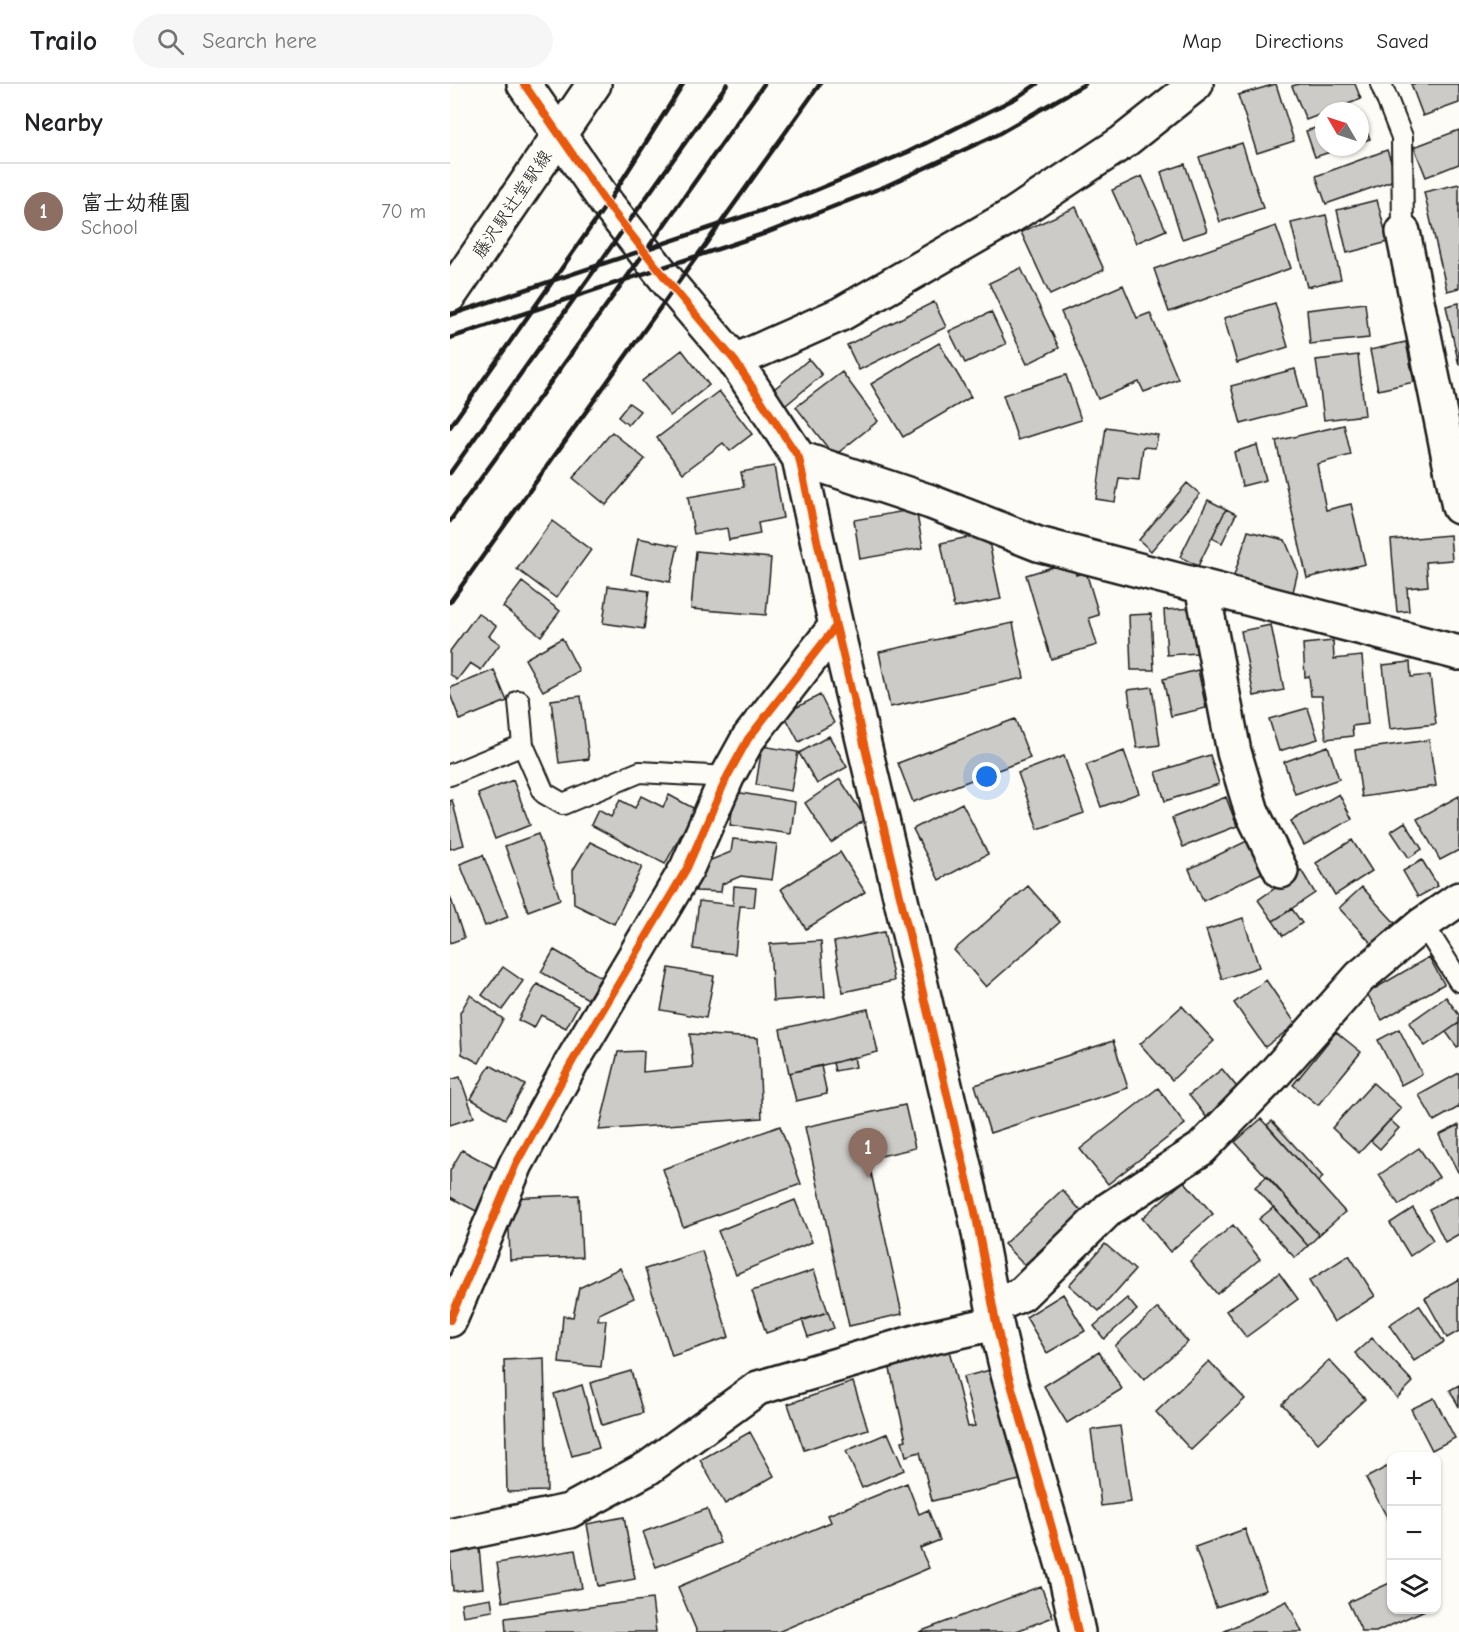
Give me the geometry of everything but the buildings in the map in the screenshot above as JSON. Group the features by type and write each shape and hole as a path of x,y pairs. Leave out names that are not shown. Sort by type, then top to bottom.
{"street":[{"path":"524,84 558,137 607,204 735,362 799,458 836,626 975,1212 1008,1374 1065,1573 1078,1632"},
{"name":"藤沢駅辻堂駅線","path":"450,295 594,84"},
{"path":"735,362 841,314 1013,215 1124,142 1196,84"},
{"path":"1403,232 1459,507"},
{"path":"799,458 931,502 1038,544 1459,653"},
{"path":"1202,586 1234,752 1252,812 1281,871"},
{"path":"450,1320 516,1164 572,1062 687,868 728,777 748,740 836,626"},
{"path":"450,1536 569,1511 648,1468 758,1388 929,1338 995,1314 1022,1294 1110,1209 1201,1149 1273,1075 1360,977 1423,924 1459,899"}],"lane":[{"path":"1382,84 1402,137 1403,232"},
{"path":"519,700 523,745 544,793 563,804 640,772 728,777"},
{"path":"450,775 523,745"},
{"path":"1423,924 1459,981"}],"railway":[{"path":"450,427 607,204 683,84"},
{"path":"450,473 727,84"},
{"path":"450,521 764,84"},
{"path":"450,602 820,84"},
{"path":"450,315 787,202 908,152 1016,98 1037,84"},
{"path":"450,338 766,233 886,186 996,135 1085,84"}],"cycle path":[{"path":"450,1320 516,1164 572,1062 687,868 727,777 748,739 836,626 799,458 735,361 607,204 524,84"},
{"path":"836,626 975,1212 1008,1374 1065,1573 1078,1632"}],"place":[{"name":"富士幼稚園","path":"868,1178"}]}
